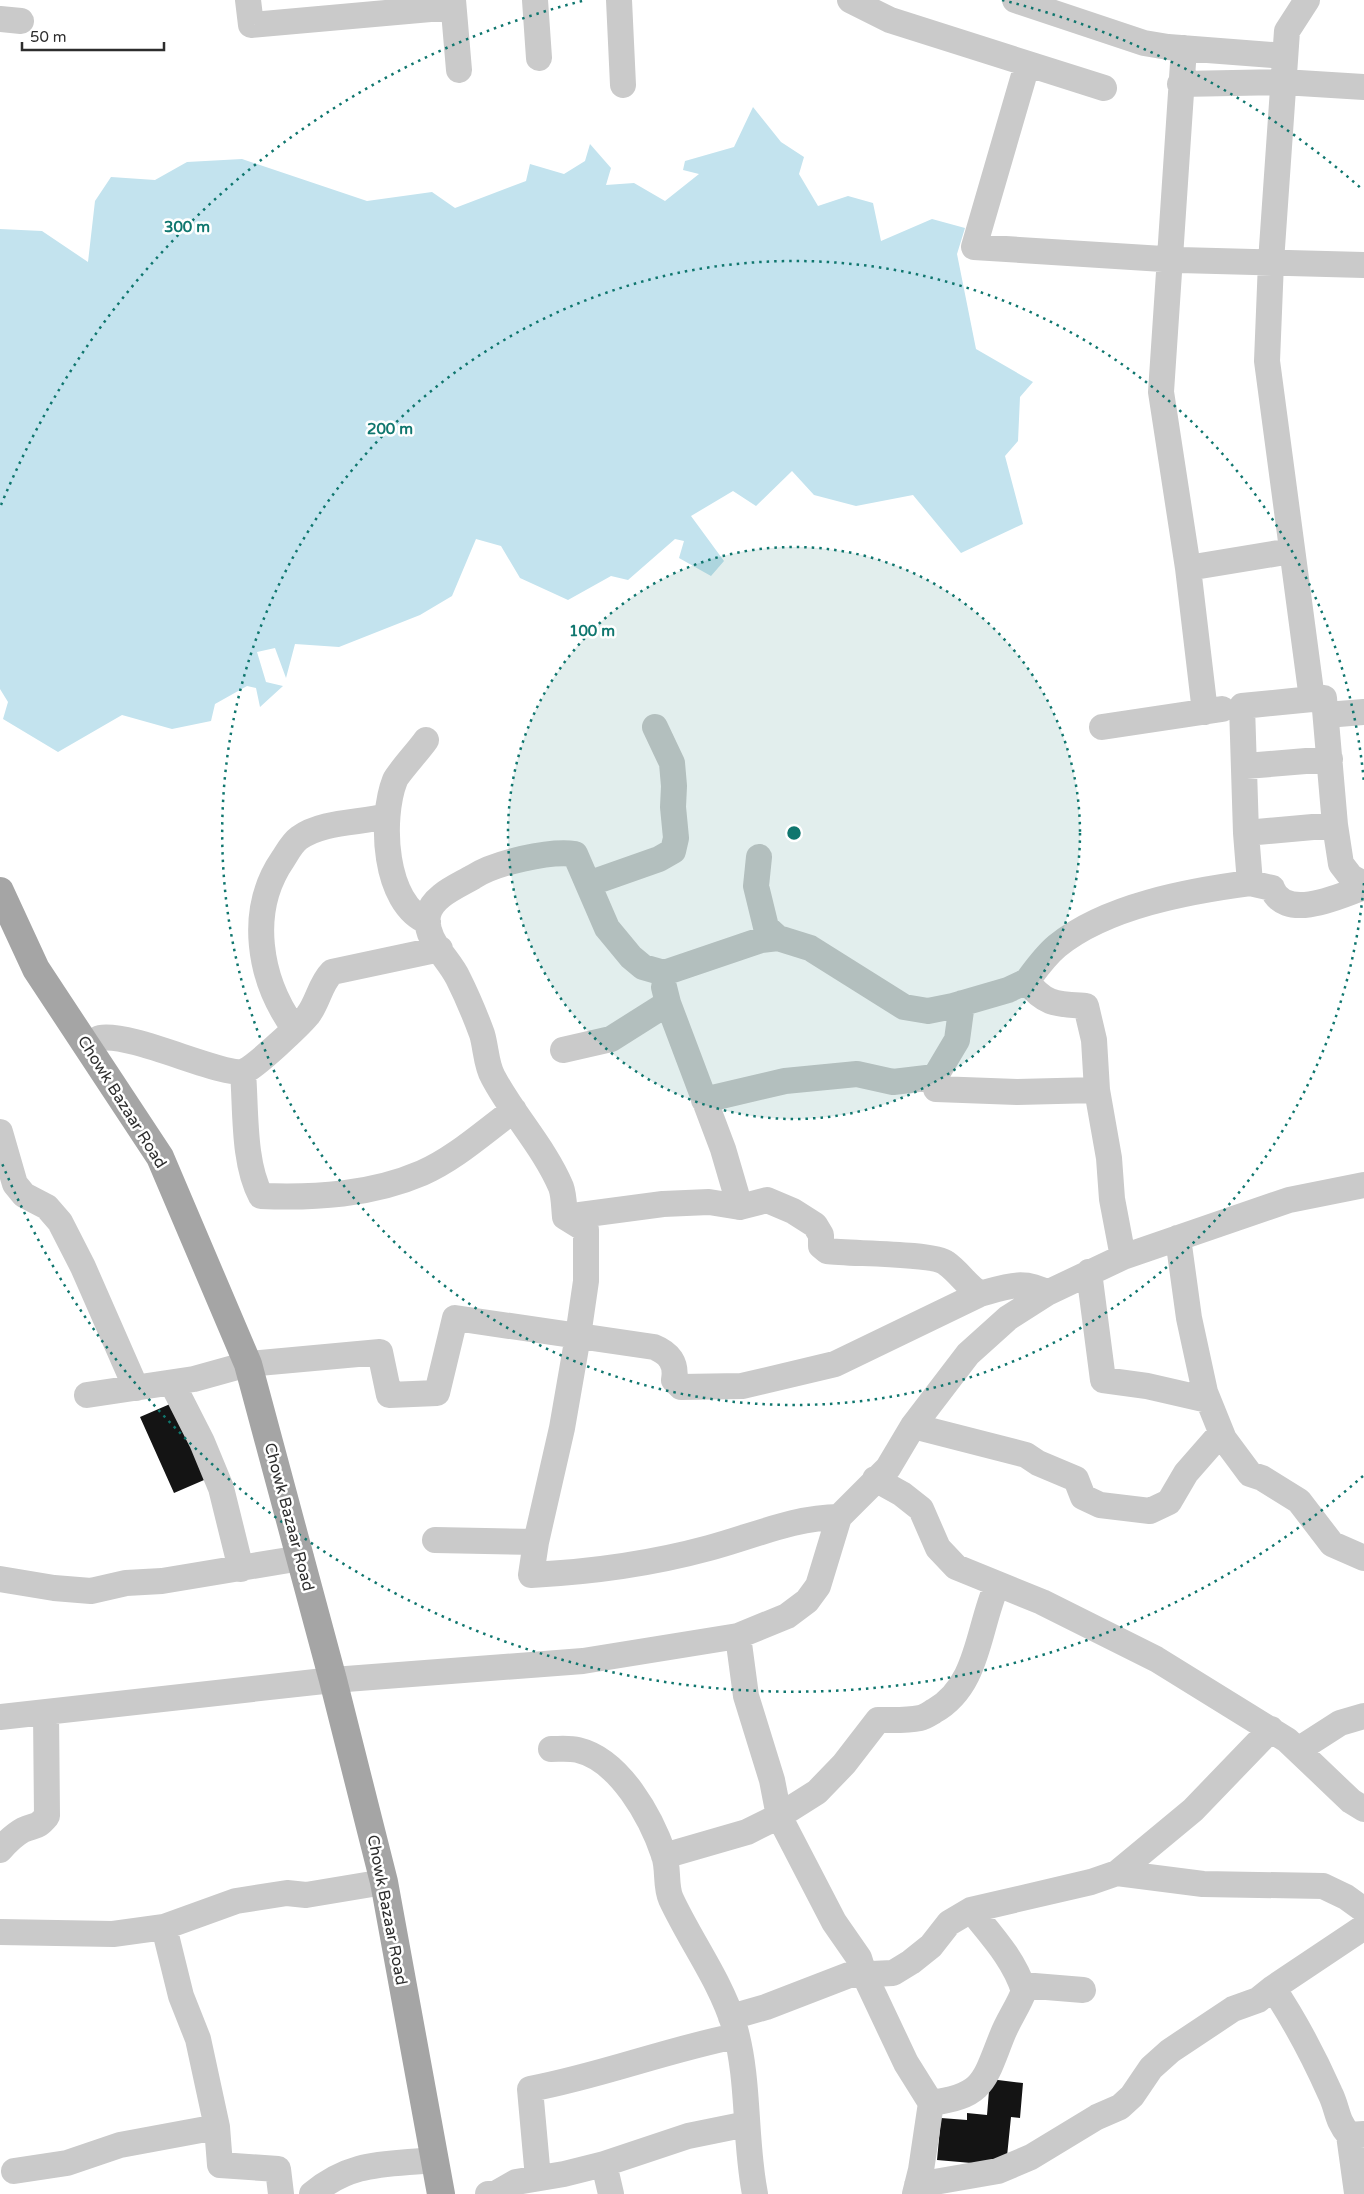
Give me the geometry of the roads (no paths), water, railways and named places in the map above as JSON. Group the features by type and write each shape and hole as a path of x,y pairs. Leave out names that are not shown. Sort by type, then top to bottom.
{"main road":[{"name":"Chowk Bazaar Road","path":"0,891 36,969 160,1156 248,1364 301,1558 384,1882 441,2194"}],"street":[{"path":"248,0 251,25 453,3 459,70"},
{"path":"535,0 538,58"},
{"path":"619,0 623,85"},
{"path":"850,0 895,10 1027,65 1104,88"},
{"path":"1015,0 1144,43 1285,56"},
{"path":"1307,0 1288,31 1285,56 1271,262 1267,361 1291,551 1330,759 1335,825 1341,864 1351,877 1364,885"},
{"path":"1184,48 1180,84 1161,392 1188,568 1205,712"},
{"path":"1027,65 974,248 1170,260 1364,265"},
{"path":"1180,84 1283,82 1364,88"},
{"path":"1188,568 1291,551"},
{"path":"1242,706 1246,766 1246,833 1250,883"},
{"path":"1102,727 1242,706 1319,707 1364,712"},
{"path":"588,884 659,859 673,851 676,830 673,807 672,763 655,727"},
{"path":"426,740 396,778 387,816 386,831 395,879 404,902 418,918 428,922"},
{"path":"1246,766 1330,759"},
{"path":"294,1028 280,1008 267,975 261,940 265,900 272,878 297,839 313,830 340,824 366,822 387,816"},
{"path":"1246,833 1335,825"},
{"path":"565,1217 561,1188 535,1140 492,1076 482,1034 468,1000 457,976 440,949 430,938 428,913 436,900 481,872 544,854 575,854 607,928 615,939 643,967 664,973 761,940 778,938 810,948 904,1007 928,1011 1008,990 1027,981 1057,946 1085,928 1129,909 1193,891 1250,883 1272,888 1275,896 1284,903 1302,905 1322,902 1364,885"},
{"path":"759,857 756,886 766,926 778,938"},
{"path":"87,1046 100,1038 117,1040 179,1054 228,1071 243,1072 257,1063 308,1015 332,972 440,949"},
{"path":"659,972 668,1003 723,1149 740,1207"},
{"path":"1027,981 1037,994 1055,1004 1086,1006 1094,1040 1098,1090 1109,1158 1112,1199 1123,1257"},
{"path":"563,1050 611,1039 668,1003"},
{"path":"962,1003 961,1026 957,1040 935,1076 936,1089 1017,1092 1098,1090"},
{"path":"243,1072 249,1157 255,1185 261,1196 305,1198 350,1193 396,1182 423,1172 456,1152 514,1110"},
{"path":"704,1100 785,1081 857,1074 893,1082 935,1076"},
{"path":"0,1132 15,1184 24,1195 47,1207 60,1222 84,1267 136,1388"},
{"path":"0,1717 333,1680 583,1661 738,1636 787,1616 807,1602 818,1586 839,1517 888,1468 913,1426 968,1354 1008,1318 1047,1294 1123,1257 1289,1200 1364,1185"},
{"path":"565,1217 663,1204 708,1202 740,1207 767,1200 793,1211 815,1225 821,1235 821,1246 827,1251 925,1256 945,1261 970,1288 980,1294"},
{"path":"565,1217 586,1230 586,1281 562,1428 536,1542 531,1575 623,1568 707,1548 817,1517 839,1517"},
{"path":"1178,1238 1188,1311 1208,1400 1221,1433 1250,1474 1262,1478 1299,1501 1332,1544 1364,1558"},
{"path":"1089,1272 1103,1380 1147,1386 1208,1400"},
{"path":"87,1394 172,1383 248,1364 380,1352 389,1394 436,1393 455,1318 638,1343 664,1351 673,1361 676,1370 674,1380 681,1387 742,1386 835,1364 980,1294 1029,1284 1047,1294"},
{"path":"172,1383 202,1442 221,1488 241,1569"},
{"path":"913,1426 1026,1455 1038,1463 1076,1479 1083,1497 1100,1504 1150,1511 1169,1502 1186,1473 1221,1433"},
{"path":"875,1479 902,1494 921,1509 938,1548 956,1567 1042,1602 1156,1658 1271,1729 1298,1750 1351,1801 1364,1809"},
{"path":"434,1540 536,1542"},
{"path":"0,1579 54,1588 91,1591 126,1583 162,1581 301,1558"},
{"path":"664,1856 747,1832 780,1816 817,1792 849,1758 878,1720 921,1718 948,1704 968,1674 982,1636 988,1606 997,1585"},
{"path":"738,1636 746,1696 772,1780 780,1816 834,1922 859,1958 864,1974 906,2063 931,2103 916,2190 998,2171 1031,2157 1096,2116 1120,2107 1132,2096 1152,2068 1170,2051 1233,2009 1258,2000 1364,1928"},
{"path":"0,1850 9,1840 24,1830 37,1827 47,1816 46,1712"},
{"path":"1298,1750 1340,1723 1364,1716"},
{"path":"1117,1873 1193,1810 1271,1729"},
{"path":"551,1749 576,1750 592,1755 608,1766 644,1808 664,1856 670,1897 718,1987 734,2026 745,2085 746,2124 755,2194"},
{"path":"538,2178 530,2089 571,2082 687,2046 734,2026 766,2006 836,1979 864,1974 893,1973 931,1946 949,1923 971,1910 1117,1873 1202,1884 1323,1886 1346,1897 1364,1910"},
{"path":"0,1932 113,1934 164,1927 236,1901 287,1893 306,1895 384,1882"},
{"path":"931,2103 956,2100 973,2092 992,2067 1002,2034 1024,1991 999,1943 971,1910"},
{"path":"164,1927 181,1996 198,2039 217,2127 220,2165 278,2170 281,2194"},
{"path":"1022,1985 1083,1990"},
{"path":"1274,1988 1295,2021 1331,2095 1341,2125 1357,2134 1359,2192"},
{"path":"488,2194 495,2194 516,2182 604,2164 688,2136 746,2124"},
{"path":"14,2171 67,2163 120,2145 217,2127"},
{"path":"312,2194 327,2181 350,2170 434,2160"},
{"path":"604,2164 611,2194"}],"water":[{"path":"753,107 781,142 804,157 799,174 818,206 848,196 873,203 881,241 932,219 965,228 957,254 976,349 1033,382 1020,397 1018,441 1005,456 1023,524 961,553 913,495 856,506 814,495 792,471 756,506 733,491 691,516 724,561 711,576 679,558 684,541 675,539 628,580 611,576 568,600 520,578 501,546 476,539 452,596 420,615 339,647 295,644 286,678 275,648 257,652 266,682 283,686 260,707 256,688 247,686 215,704 211,721 172,729 122,715 58,752 3,719 8,702 0,689 0,229 42,231 88,262 95,201 111,177 155,180 187,162 242,159 367,201 432,192 455,208 526,181 530,164 564,174 585,161 590,144 611,168 606,185 634,183 665,201 699,174 683,170 685,161 734,147"}]}
